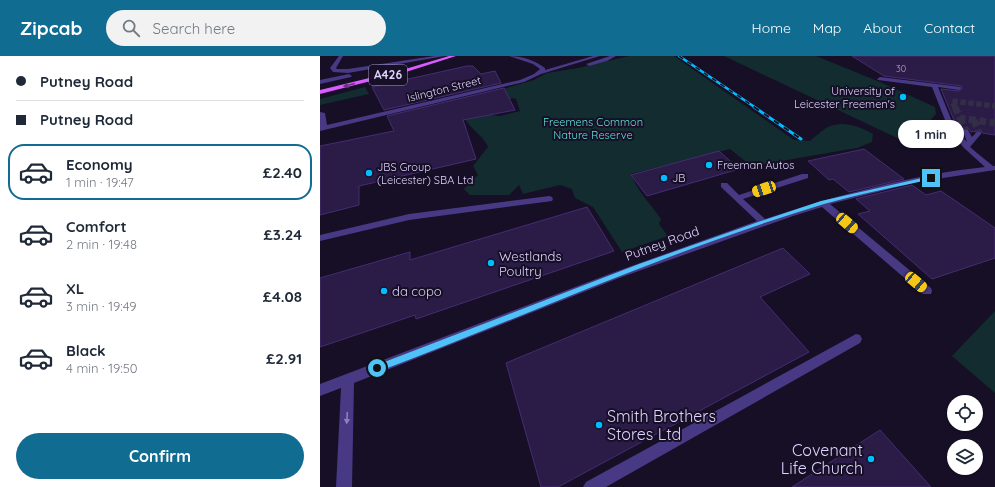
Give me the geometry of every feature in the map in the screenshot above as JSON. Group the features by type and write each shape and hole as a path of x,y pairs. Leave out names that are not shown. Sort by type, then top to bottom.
{"main road":[{"name":"A426","path":"320,92 441,58 454,56"}],"street":[{"path":"341,56 333,68 335,71 348,72 441,58"},
{"path":"511,56 540,66 543,69 540,73"},
{"path":"564,67 598,56"},
{"path":"564,67 596,63 614,56"},
{"path":"320,82 441,58"},
{"name":"Islington Street","path":"322,129 522,81 534,77 540,73 564,67"},
{"path":"880,79 959,88"},
{"path":"934,85 952,130 993,168"},
{"path":"322,113 322,129"},
{"path":"966,131 969,145"},
{"path":"969,145 979,133"},
{"name":"Putney Road","path":"320,390 641,265 823,202 946,174 993,168"},
{"path":"737,198 805,176"},
{"path":"724,185 763,222"},
{"path":"320,238 409,217 549,199"},
{"path":"823,202 927,291"},
{"path":"591,487 856,339"},
{"path":"344,487 348,379"}],"green space":[{"name":"Freemens Common Nature Reserve","path":"629,56 674,56 794,140 810,141 828,127 845,124 863,129 873,134 872,142 857,148 751,166 730,149 631,174 640,192 661,219 659,224 668,236 622,252 593,207 575,198 572,189 560,185 523,194 519,185 509,195 470,195 464,189 478,175 473,166 488,147 469,124 463,114 482,112 500,116 520,111 516,99 513,98 487,106 468,99 534,80 547,73 578,68"},
{"path":"724,56 816,56 880,82 935,107 936,114 922,130 897,138"},
{"path":"365,87 369,94 320,105 320,99"},
{"path":"995,311 995,393 952,356"}],"building":[{"path":"852,56 995,56 995,135 982,133 981,130 971,132 968,128 958,130 941,89 959,91 962,89 962,86 884,76"},
{"path":"467,66 473,66 481,74 495,71 501,83 384,110 372,87"},
{"name":"JBS Group (Leicester) SBA Ltd","path":"504,88 515,110 463,120 476,159 359,186 359,205 320,215 320,146 394,131 387,116"},
{"path":"864,149 904,179 849,192 833,179 829,180 808,161"},
{"path":"719,151 739,169 647,196 631,175"},
{"path":"912,185 926,195 941,191 995,228 995,258 932,279 858,214 870,211 856,199"},
{"path":"587,207 614,251 416,319 415,315 320,347 320,278 410,252 410,260"},
{"name":"Smith Brothers Stores Ltd","path":"783,248 810,274 760,297 809,352 558,487 541,487 506,363"},
{"name":"Covenant Life Church","path":"880,430 931,487 792,487"}],"tunnel":[{"path":"955,108 952,101 995,106"},
{"path":"955,107 960,118"},
{"path":"960,118 974,120"},
{"path":"960,118 966,131"},
{"path":"974,120 995,123"},
{"path":"974,120 979,133"}],"railway":[{"path":"679,56 756,108"},
{"path":"754,107 801,139"}],"place":[{"name":"University of Leicester Freemen's","path":"903,97"},
{"name":"Freeman Autos","path":"709,165"},
{"name":"JBS Group (Leicester) SBA Ltd","path":"369,173"},
{"name":"JB","path":"664,178"},
{"name":"Westlands Poultry","path":"491,263"},
{"name":"da copo","path":"384,291"},
{"name":"Smith Brothers Stores Ltd","path":"599,425"},
{"name":"Covenant Life Church","path":"871,459"}],"route":[{"path":"377,368 478,330 641,265 763,222 823,202 931,178"}]}
